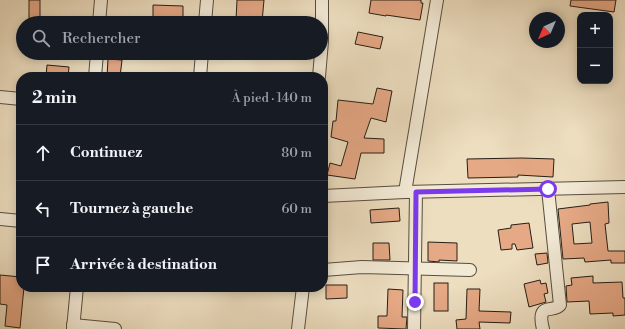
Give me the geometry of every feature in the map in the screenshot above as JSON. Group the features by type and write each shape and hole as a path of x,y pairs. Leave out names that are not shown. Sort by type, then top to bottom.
{"street":[{"path":"100,16 101,0"},
{"path":"206,16 207,0"},
{"path":"322,0 322,16"},
{"path":"414,329 416,268 411,192 437,0"},
{"path":"95,72 96,60"},
{"path":"200,72 201,60"},
{"path":"319,72 320,60"},
{"path":"0,97 16,99"},
{"path":"328,196 411,192 625,187 625,191"},
{"path":"543,329 543,311 559,307 560,305 548,189"},
{"path":"0,219 16,221"},
{"path":"328,270 362,267 470,270"},
{"path":"76,292 73,327 115,329"},
{"path":"298,329 302,292"}],"building":[{"path":"29,0 40,0 40,16 29,16"},
{"path":"237,0 264,0 263,16 236,16"},
{"path":"371,0 421,0 421,3 423,3 420,20 369,13"},
{"path":"571,0 616,0 614,12 570,6"},
{"path":"153,5 183,6 183,16 153,16"},
{"path":"358,32 383,37 380,49 355,44"},
{"path":"108,60 122,60 121,72 107,72"},
{"path":"47,65 69,67 68,72 46,72"},
{"path":"377,88 392,91 386,122 371,118 364,138 384,139 384,153 361,153 355,179 328,175 330,163 341,166 348,142 331,137 333,121 336,121 338,100 373,104"},
{"path":"467,159 554,159 553,177 518,175 518,177 468,178"},
{"path":"608,202 609,223 605,224 608,251 625,251 625,263 611,263 611,260 585,262 584,258 563,259 558,209","holes":["590,222 592,243 574,244 572,224"]},
{"path":"399,208 400,221 371,223 370,210"},
{"path":"529,223 533,248 517,250 515,244 512,244 512,249 501,250 498,230 511,228 511,225"},
{"path":"428,242 457,243 457,261 428,261"},
{"path":"373,243 389,243 390,260 373,260"},
{"path":"547,253 548,263 537,265 535,254"},
{"path":"0,275 16,277 16,292 24,292 20,328 5,326 7,305 0,304"},
{"path":"593,276 593,283 622,282 623,298 625,298 625,315 613,316 613,313 590,314 589,301 567,302 566,286 572,285 571,278"},
{"path":"540,280 541,284 546,283 548,293 544,294 546,302 529,307 524,284"},
{"path":"434,283 448,283 448,311 434,311"},
{"path":"328,285 347,285 347,298 326,299"},
{"path":"388,289 403,290 402,317 407,317 406,329 378,328 378,316 387,316"},
{"path":"467,289 480,289 479,311 511,312 510,323 479,322 480,329 457,329 456,320 466,319"}],"route":[{"path":"415,302 416,192 548,189"}]}
